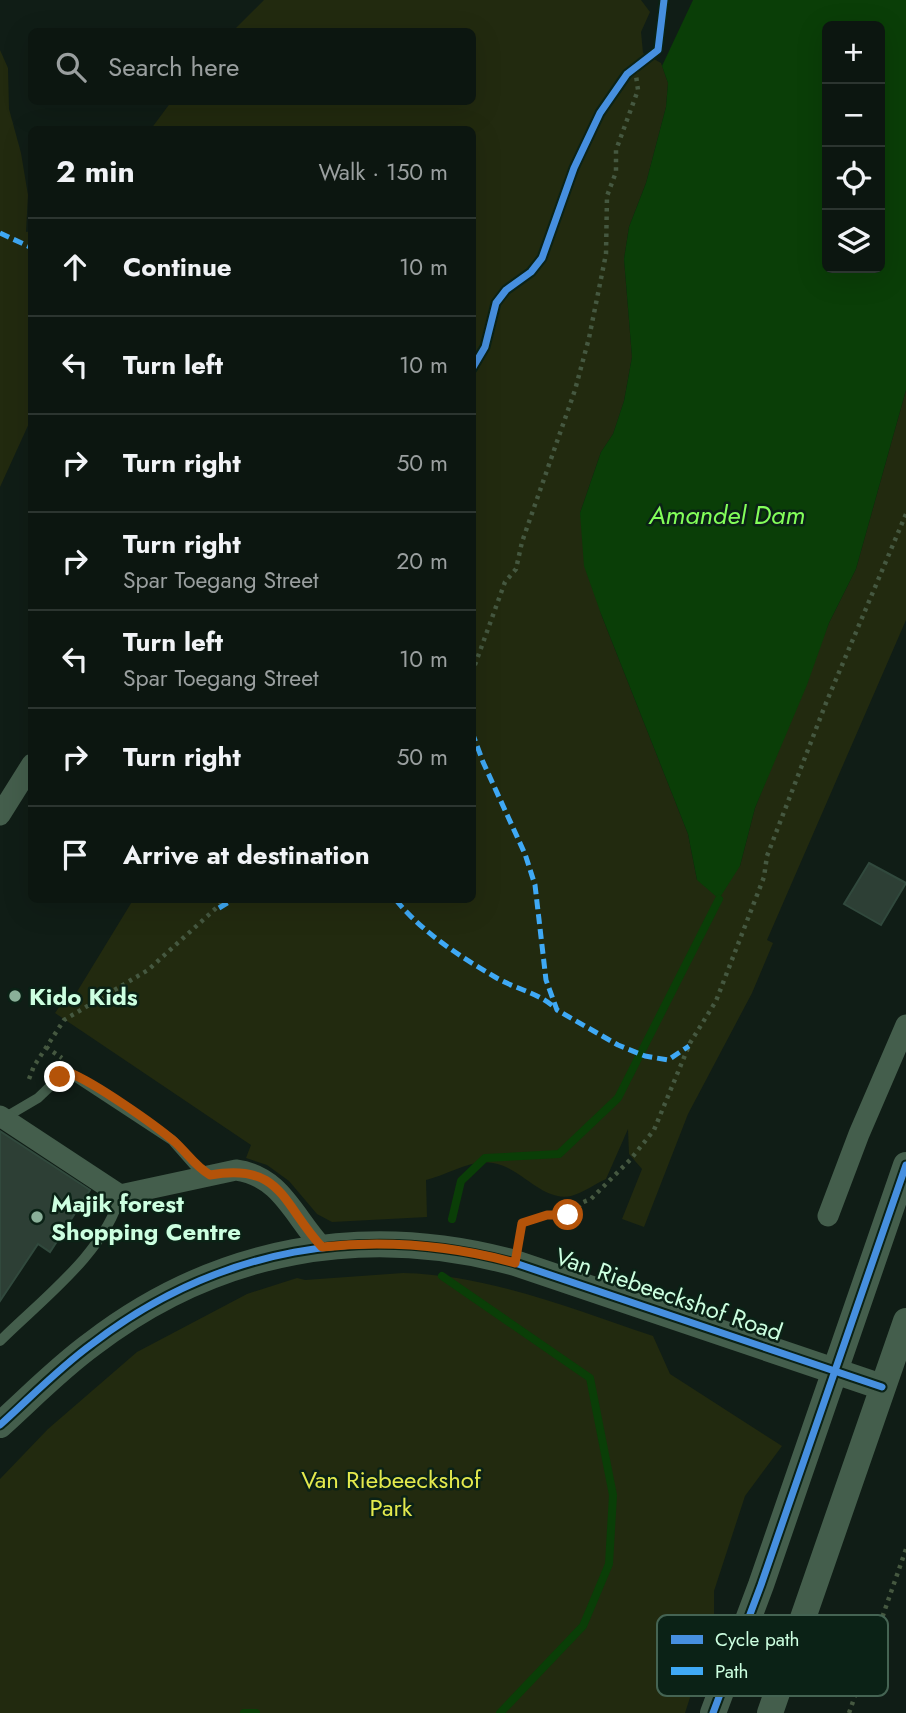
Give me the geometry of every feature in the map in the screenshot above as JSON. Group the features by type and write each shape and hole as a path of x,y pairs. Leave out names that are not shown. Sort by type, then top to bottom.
{"street":[{"path":"0,815 28,770"},
{"path":"828,1216 859,1134 906,1025"},
{"path":"2,1117 120,1195 236,1170 251,1172 280,1191 322,1247"},
{"path":"748,1615 906,1165"},
{"name":"Van Riebeeckshof Road","path":"0,1425 92,1343 144,1309 219,1272 267,1257 322,1247 372,1242 421,1244 472,1251 515,1263 882,1387"},
{"path":"804,1615 906,1321"},
{"path":"713,1713 719,1696"},
{"path":"770,1713 776,1696"}],"lane":[{"path":"2,1117 38,1098 60,1077 70,1073 172,1140 194,1165 210,1175"},
{"path":"0,1341 94,1247 116,1210 120,1195"}],"path":[{"path":"627,74 643,62"},
{"path":"476,662 505,582 516,569 522,542 575,390 589,338 606,254 607,196 616,172 616,150 638,90 635,68"},
{"path":"515,1263 522,1223 547,1215 574,1214 581,1203 590,1199 631,1160 654,1130 690,1043 716,1001 764,877 766,856 826,703 906,514"},
{"path":"23,1090 34,1066 64,1020 148,970 222,903"},
{"path":"883,1615 906,1549"},
{"path":"849,1713 855,1696"}],"green space":[{"path":"264,0 641,0 650,12 641,32 643,53 661,63 668,83 666,107 646,183 629,227 624,259 632,357 624,401 613,434 601,452 580,513 601,614 688,834 697,880 740,866 755,808 829,623 856,569 906,390 906,620 767,940 773,943 752,993 688,1114 644,1227 622,1219 642,1169 629,1154 628,1129 606,1179 575,1195 551,1194 503,1166 484,1162 467,1165 426,1180 427,1217 332,1222 317,1214 289,1181 267,1165 246,1158 251,1145 55,1013 66,997 72,1000 131,903 476,903 476,126 153,126 169,105 476,105 476,28 236,28"},
{"path":"0,50 8,68 9,109 21,153 28,195 28,426 0,487"},
{"name":"Van Riebeeckshof Park","path":"403,1273 467,1280 530,1295 653,1336 670,1374 782,1446 745,1496 714,1591 714,1615 657,1615 657,1696 690,1696 685,1713 0,1713 0,1479 48,1429 137,1352 247,1294 297,1278 305,1280"}],"water":[{"name":"Amandel Dam","path":"693,0 906,0 906,390 856,569 829,623 807,685 755,808 740,866 719,899 697,880 688,834 601,614 584,566 580,513 601,452 613,434 624,401 632,357 624,259 629,227 646,183 666,107 668,83 662,66"}],"building":[{"path":"869,863 906,883 881,925 844,904"},
{"name":"Majik forest Shopping Centre","path":"0,1131 90,1190 50,1252 38,1244 0,1301"}],"waterway":[{"path":"452,1219 461,1181 485,1158 559,1154 618,1098 719,899"},
{"path":"442,1276 590,1378 613,1495 609,1564 583,1626 500,1713"},
{"path":"244,1713 256,1713"}],"marked path":[{"path":"0,233 28,246"},
{"path":"476,743 525,854 535,885 546,980 557,1010 618,1045 645,1056 668,1060 689,1046"},
{"path":"219,908 227,903"},
{"path":"398,903 417,923 455,952 495,977 554,1007"}],"cycle path":[{"path":"476,362 485,347 496,303 506,290 531,272 542,258 574,168 600,113 627,74 658,50 664,0"},
{"path":"750,1615 906,1165"},
{"path":"0,1425 92,1344 140,1311 190,1285 241,1265 294,1252 348,1245 403,1245 459,1251 515,1263 882,1387"},
{"path":"713,1713 719,1696"}],"place":[{"name":"Kido Kids","path":"15,996"},
{"name":"Majik forest Shopping Centre","path":"37,1217"}],"route":[{"path":"60,1077 70,1073 95,1087 172,1140 194,1165 210,1175 236,1170 251,1172 266,1180 280,1191 322,1247 372,1242 421,1244 472,1251 515,1263 523,1234 522,1223 547,1215 568,1215"}]}
